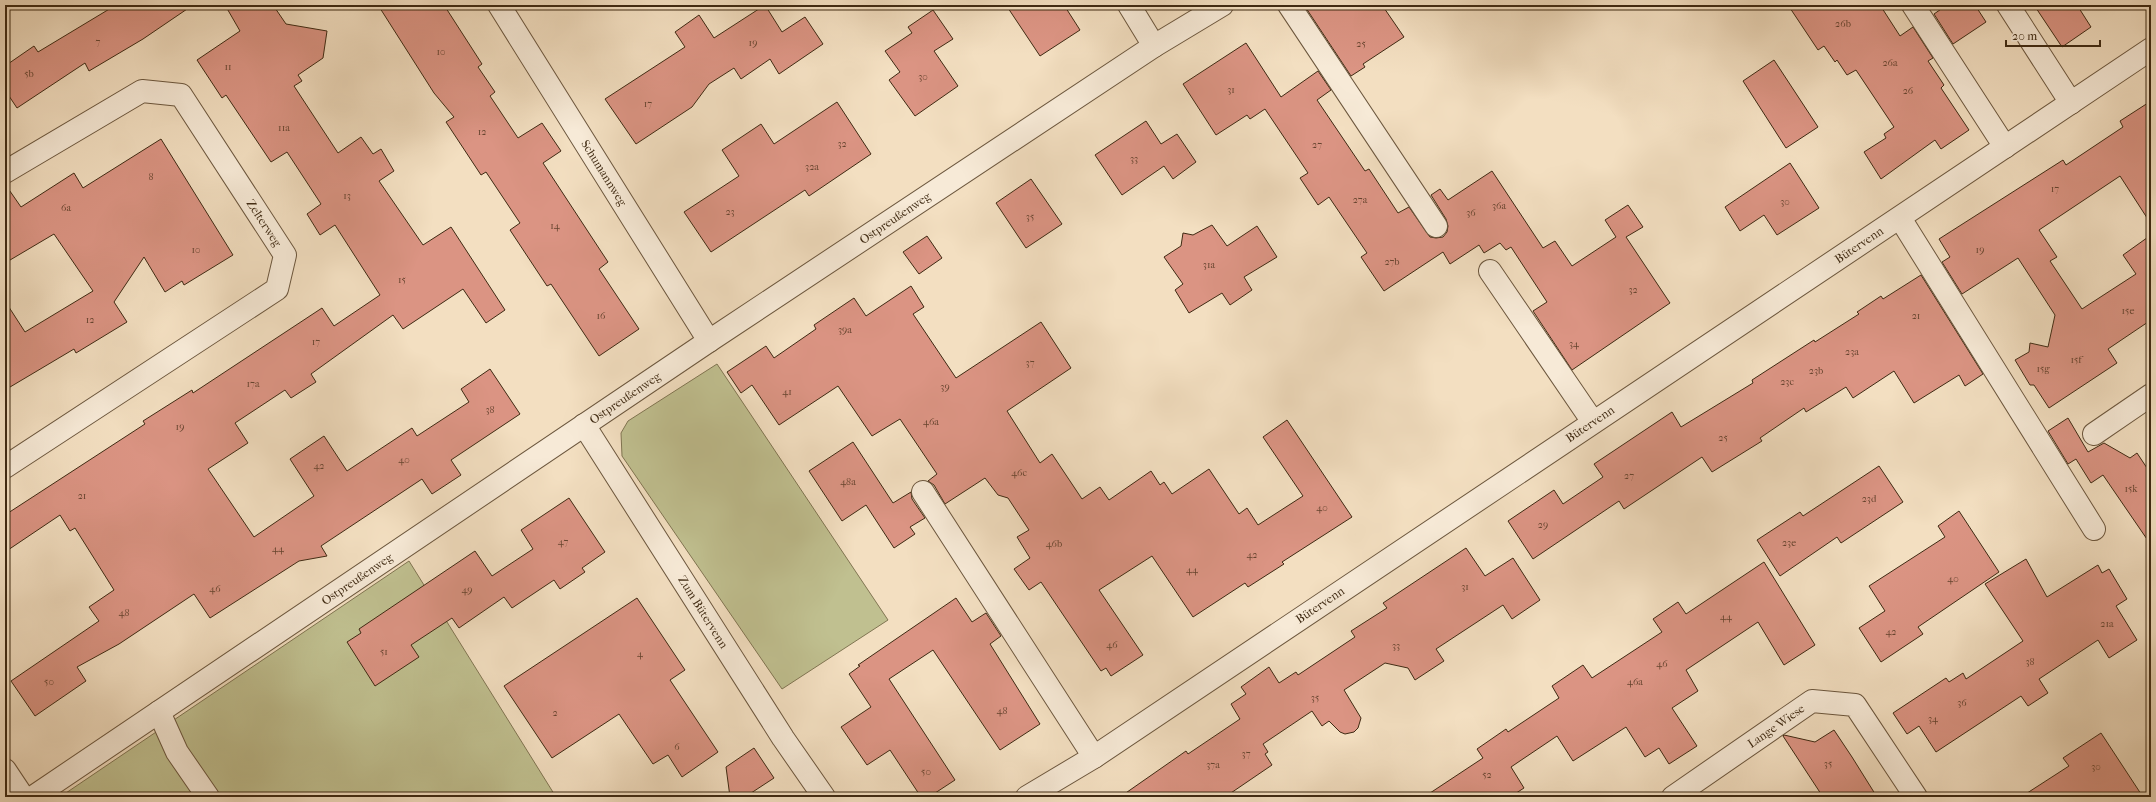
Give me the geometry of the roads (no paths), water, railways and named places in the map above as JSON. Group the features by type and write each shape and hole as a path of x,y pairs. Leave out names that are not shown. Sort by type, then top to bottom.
{"street":[{"name":"Schumannweg","path":"499,5 709,341"},
{"path":"1129,5 1154,46"},
{"name":"Ostpreußenweg","path":"33,797 709,341 1154,46 1222,5"},
{"path":"1289,5 1436,226"},
{"path":"1913,5 2006,147"},
{"path":"2008,5 2071,103"},
{"name":"Bütervenn","path":"1026,797 1094,757 2151,49"},
{"name":"Zelterweg","path":"5,172 142,91 180,95 285,255 277,289 5,467"},
{"path":"1900,218 2094,529"},
{"path":"1490,271 1593,422"},
{"path":"2094,434 2151,395"},
{"name":"Zum Bütervenn","path":"584,425 783,738 824,797"},
{"path":"922,492 1094,757"},
{"name":"Lange Wiese","path":"1673,797 1812,701 1855,705 1916,797"},
{"path":"159,712 177,752 208,797"},
{"path":"5,770 23,797"}]}
